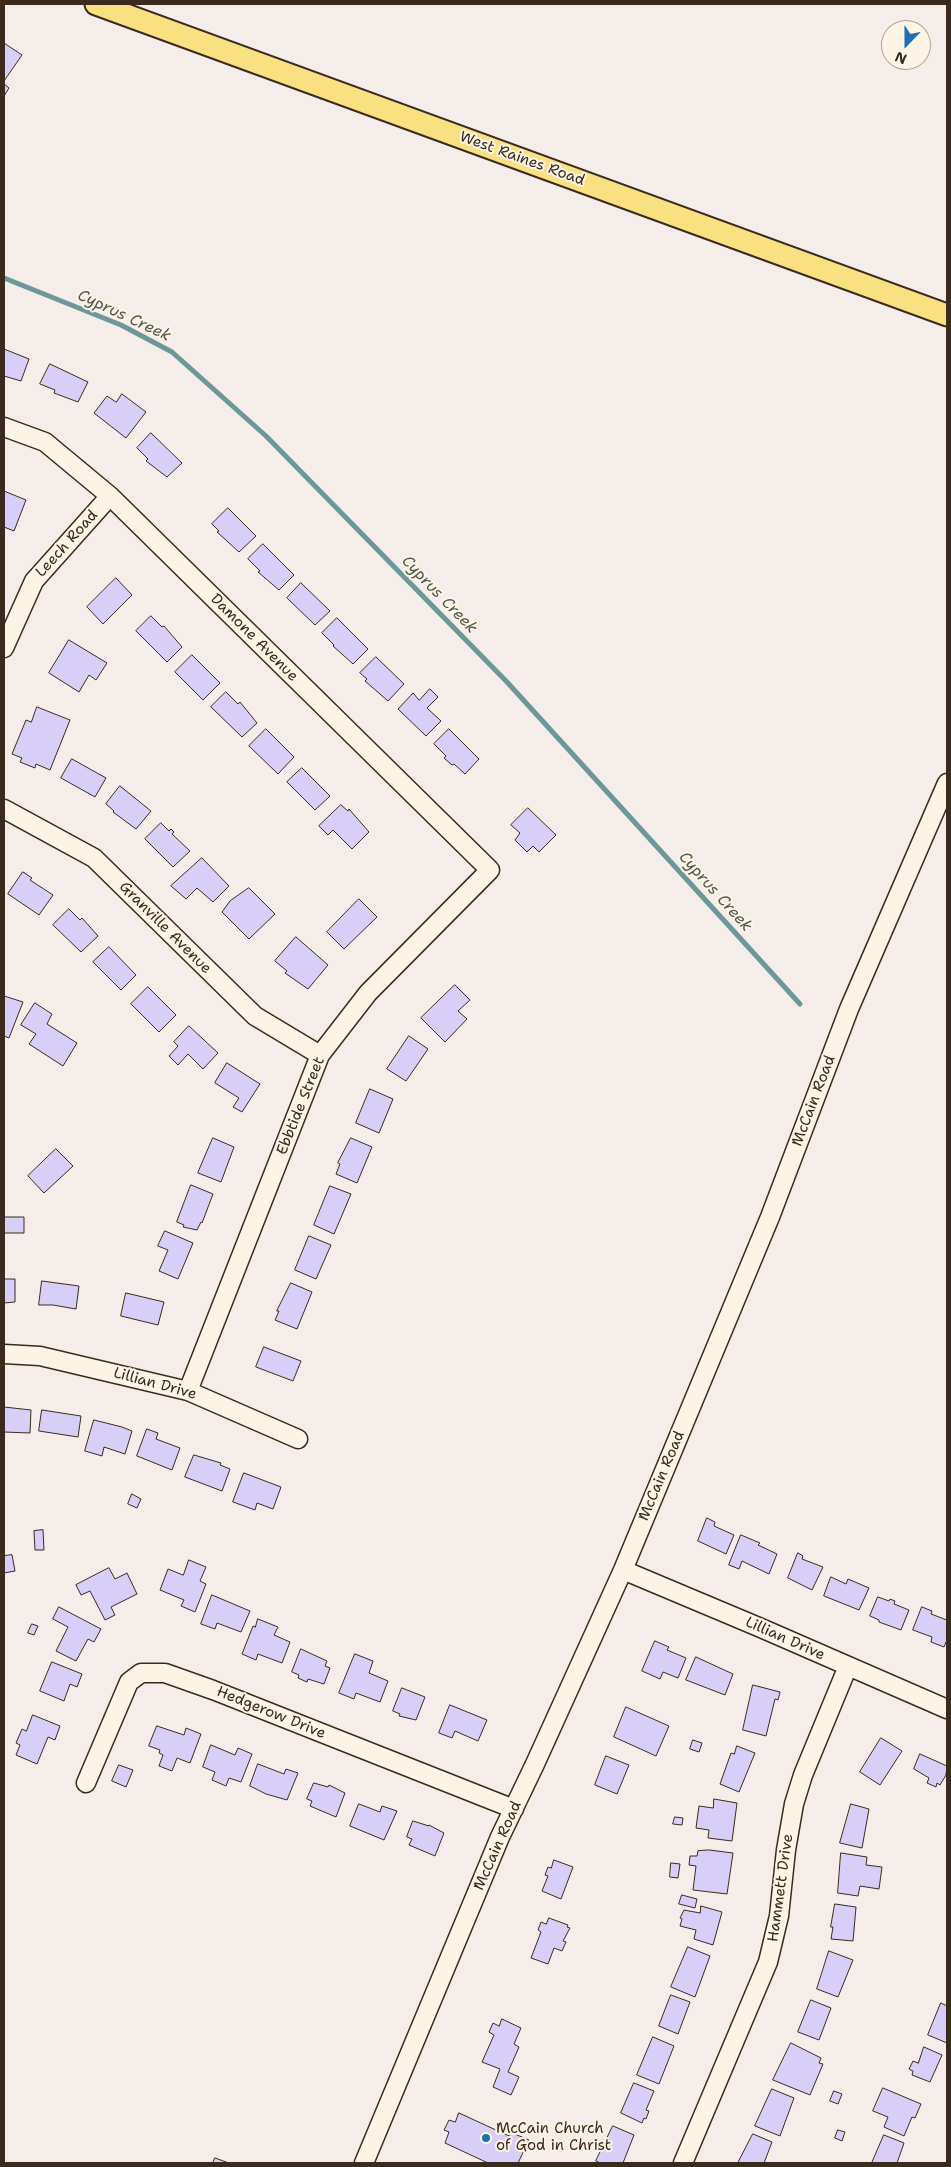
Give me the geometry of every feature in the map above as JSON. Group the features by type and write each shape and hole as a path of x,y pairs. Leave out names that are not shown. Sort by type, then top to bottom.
{"main road":[{"name":"West Raines Road","path":"96,4 947,314"}],"street":[{"name":"Damone Avenue","path":"4,427 45,442 110,496 490,870"},
{"name":"Leech Road","path":"4,648 34,581 110,496"},
{"name":"McCain Road","path":"364,2163 500,1837 623,1570 770,1217 849,1009 947,783"},
{"name":"Granville Avenue","path":"4,809 94,858 255,1016 320,1055"},
{"name":"Ebbtide Street","path":"188,1391 320,1055 368,993 490,870"},
{"name":"Lillian Drive","path":"4,1354 40,1356 188,1391 298,1439"},
{"name":"Lillian Drive","path":"623,1570 762,1628 947,1709"},
{"name":"Hammett Drive","path":"684,2163 768,1962 779,1916 786,1850 794,1804 803,1775 848,1666"},
{"name":"Hedgerow Drive","path":"86,1782 129,1682 141,1673 165,1673 213,1690 514,1810"}],"building":[{"path":"4,43 22,55 4,81"},
{"path":"4,84 9,88 4,96"},
{"path":"4,349 29,359 21,381 4,376"},
{"path":"50,364 88,382 78,402 54,393 55,390 40,384"},
{"path":"122,394 146,412 126,438 94,413 107,396 116,402"},
{"path":"151,433 182,463 167,477 146,461 148,459 137,448"},
{"path":"4,491 26,500 14,531 4,527"},
{"path":"228,508 256,536 239,552 217,532 219,531 212,524"},
{"path":"263,544 294,575 279,590 258,572 260,571 248,559"},
{"path":"116,578 132,595 103,624 87,607"},
{"path":"301,583 330,611 315,625 287,598"},
{"path":"151,616 162,627 164,626 182,647 167,662 136,631"},
{"path":"337,618 368,649 353,664 322,633"},
{"path":"69,640 107,663 96,680 89,675 79,692 49,673"},
{"path":"192,655 220,683 203,700 175,672"},
{"path":"376,657 404,684 388,701 365,681 367,679 360,673"},
{"path":"430,689 438,697 427,708 441,721 426,736 398,709 413,693 419,700"},
{"path":"226,692 238,704 240,702 257,723 242,737 211,707"},
{"path":"37,707 70,720 50,770 36,764 35,768 20,762 22,758 12,754 26,720 31,722"},
{"path":"266,729 294,757 278,774 249,746"},
{"path":"449,729 479,759 465,774 444,758 446,756 434,744"},
{"path":"72,759 106,778 95,797 61,778"},
{"path":"302,768 330,796 315,810 287,782"},
{"path":"120,786 151,811 136,829 113,812 106,804"},
{"path":"341,805 348,811 349,809 369,832 352,849 333,830 328,835 319,826"},
{"path":"528,808 556,835 539,852 533,846 527,852 515,840 520,833 511,825"},
{"path":"161,823 169,831 171,829 174,832 172,834 190,851 173,867 145,839"},
{"path":"202,858 229,886 213,902 197,888 186,899 171,886"},
{"path":"23,872 32,878 30,880 53,895 39,915 8,894"},
{"path":"249,888 275,914 249,939 222,912 230,901"},
{"path":"359,899 377,917 344,949 327,932"},
{"path":"69,909 80,920 82,918 98,936 81,952 53,925"},
{"path":"296,937 328,965 308,989 285,973 287,971 275,961"},
{"path":"109,947 136,975 121,990 93,962"},
{"path":"455,985 470,1000 458,1011 467,1019 445,1042 421,1018"},
{"path":"148,987 176,1015 159,1032 131,1004"},
{"path":"4,996 23,1002 9,1038 4,1036"},
{"path":"35,1003 52,1014 47,1024 77,1043 63,1066 29,1044 36,1034 21,1025"},
{"path":"189,1026 218,1053 203,1069 188,1054 178,1065 169,1056 178,1046 174,1042"},
{"path":"409,1036 428,1049 406,1081 387,1069"},
{"path":"227,1063 260,1084 242,1112 233,1107 239,1098 215,1083"},
{"path":"370,1089 393,1099 379,1133 356,1123"},
{"path":"213,1138 234,1147 221,1182 198,1173"},
{"path":"351,1138 372,1147 357,1183 336,1174 340,1164 338,1163"},
{"path":"56,1149 73,1166 44,1193 28,1176"},
{"path":"191,1185 213,1194 202,1223 197,1230 183,1227 184,1225 177,1222"},
{"path":"330,1186 351,1194 334,1234 314,1225"},
{"path":"4,1217 24,1217 24,1233 4,1233"},
{"path":"165,1231 193,1243 178,1279 159,1271 168,1250 158,1246"},
{"path":"309,1236 331,1245 316,1279 295,1270"},
{"path":"4,1279 15,1279 15,1302 4,1303"},
{"path":"42,1281 79,1286 76,1309 53,1305 39,1305"},
{"path":"291,1283 312,1292 297,1329 275,1320 279,1311 277,1311"},
{"path":"126,1293 164,1302 158,1325 121,1316"},
{"path":"264,1347 301,1361 293,1381 256,1367"},
{"path":"4,1407 31,1410 30,1433 4,1432"},
{"path":"42,1410 81,1416 78,1437 39,1431"},
{"path":"94,1420 132,1431 125,1454 104,1447 102,1456 85,1451"},
{"path":"147,1429 158,1433 156,1439 180,1448 172,1470 137,1456"},
{"path":"194,1455 221,1463 220,1465 230,1469 222,1491 185,1477"},
{"path":"244,1473 281,1487 273,1509 257,1503 255,1510 233,1502"},
{"path":"132,1494 141,1499 137,1508 128,1504"},
{"path":"707,1518 715,1522 714,1526 734,1535 726,1554 698,1541"},
{"path":"43,1530 44,1550 35,1550 34,1531"},
{"path":"741,1535 760,1543 758,1545 777,1554 769,1574 742,1561 739,1569 729,1565"},
{"path":"798,1553 803,1556 802,1559 823,1567 812,1590 788,1578"},
{"path":"12,1555 15,1571 4,1573 4,1556"},
{"path":"189,1560 206,1567 200,1581 206,1584 195,1612 181,1606 184,1600 160,1590 168,1569 183,1575"},
{"path":"109,1568 115,1579 127,1573 137,1594 111,1607 115,1615 105,1620 90,1591 81,1595 76,1585"},
{"path":"831,1577 846,1584 848,1579 869,1588 859,1610 824,1596"},
{"path":"212,1595 250,1611 241,1632 217,1623 215,1629 201,1624"},
{"path":"878,1597 895,1601 894,1604 909,1610 901,1630 879,1622 879,1620 870,1616"},
{"path":"59,1607 101,1629 94,1642 88,1639 76,1661 56,1651 68,1627 53,1619"},
{"path":"922,1607 932,1611 931,1614 947,1620 947,1640 944,1647 931,1642 932,1637 913,1630"},
{"path":"258,1619 278,1627 274,1635 290,1642 282,1663 258,1654 256,1660 242,1654 253,1626 255,1627"},
{"path":"32,1624 38,1626 34,1635 28,1633"},
{"path":"655,1641 669,1647 667,1650 686,1658 678,1678 663,1672 660,1679 642,1671"},
{"path":"301,1649 327,1661 325,1666 330,1668 324,1684 308,1679 307,1682 298,1678 299,1675 292,1672"},
{"path":"355,1654 373,1661 369,1673 388,1681 380,1702 356,1693 354,1699 339,1693"},
{"path":"696,1657 733,1674 725,1695 686,1680"},
{"path":"52,1662 82,1674 77,1687 70,1684 64,1701 40,1691"},
{"path":"753,1685 780,1692 778,1700 775,1699 766,1736 743,1730"},
{"path":"402,1688 425,1697 416,1720 399,1716 400,1714 393,1711"},
{"path":"450,1705 487,1720 478,1741 455,1731 452,1738 439,1733"},
{"path":"626,1707 669,1726 656,1756 614,1737"},
{"path":"33,1715 60,1726 55,1740 48,1737 37,1764 16,1755 20,1745 16,1743 22,1729 26,1731"},
{"path":"157,1726 184,1735 186,1728 201,1734 190,1763 177,1758 172,1771 159,1766 163,1755 159,1753 160,1750 149,1746"},
{"path":"881,1738 902,1751 880,1785 860,1772"},
{"path":"693,1740 702,1743 699,1752 690,1749"},
{"path":"211,1745 235,1755 238,1748 252,1754 241,1782 229,1778 226,1786 212,1780 215,1772 203,1767"},
{"path":"737,1746 755,1753 739,1792 720,1784 731,1753 734,1754"},
{"path":"920,1754 947,1766 946,1775 940,1785 937,1783 936,1787 927,1783 929,1778 914,1769"},
{"path":"606,1756 629,1765 617,1794 595,1785"},
{"path":"258,1764 284,1774 286,1769 298,1773 287,1800 266,1794 250,1786"},
{"path":"119,1765 133,1770 126,1787 112,1781"},
{"path":"314,1783 328,1787 329,1785 345,1793 336,1817 310,1806 312,1801 307,1799"},
{"path":"714,1799 737,1803 732,1841 708,1838 709,1830 696,1828 699,1806 713,1808"},
{"path":"359,1804 380,1812 382,1806 397,1811 384,1840 350,1826"},
{"path":"851,1804 869,1809 862,1848 840,1843"},
{"path":"675,1817 683,1818 682,1825 673,1824"},
{"path":"413,1821 429,1825 444,1833 435,1856 409,1845 412,1839 407,1837"},
{"path":"709,1850 733,1853 727,1894 693,1890 696,1866 689,1865 690,1856 697,1856 698,1851"},
{"path":"841,1853 867,1857 866,1865 882,1867 879,1889 860,1886 858,1896 838,1893"},
{"path":"554,1860 573,1867 561,1899 542,1891 548,1876 545,1875 548,1867 551,1868"},
{"path":"671,1863 680,1864 678,1878 670,1877"},
{"path":"682,1895 697,1899 695,1908 679,1904"},
{"path":"835,1904 856,1907 853,1941 831,1939"},
{"path":"701,1906 722,1912 713,1945 694,1939 696,1930 680,1926 682,1919 680,1918 684,1910 700,1913"},
{"path":"549,1918 568,1925 567,1927 570,1928 563,1941 566,1942 562,1951 554,1948 548,1964 531,1958 541,1932 538,1930 541,1922 546,1924"},
{"path":"688,1947 710,1956 695,1997 671,1987"},
{"path":"829,1951 853,1960 838,1997 817,1989"},
{"path":"671,1995 690,2002 678,2034 659,2026"},
{"path":"811,2000 831,2008 819,2040 798,2032"},
{"path":"941,2003 947,2006 947,2043 928,2035"},
{"path":"502,2019 521,2028 514,2044 519,2047 508,2072 519,2077 511,2095 493,2087 500,2069 482,2062 494,2035 489,2032 493,2023 499,2026"},
{"path":"653,2037 674,2046 659,2084 637,2075"},
{"path":"791,2043 821,2058 819,2063 823,2064 810,2095 773,2080"},
{"path":"924,2047 942,2055 930,2082 912,2075 913,2071 909,2069 913,2061 918,2063"},
{"path":"634,2083 654,2091 646,2110 649,2111 646,2119 644,2118 642,2123 621,2113"},
{"path":"883,2088 921,2104 915,2118 912,2117 904,2136 884,2127 888,2117 873,2111"},
{"path":"772,2089 794,2098 780,2136 755,2126"},
{"path":"834,2091 842,2094 838,2104 830,2101"},
{"name":"McCain Church of God in Christ","path":"459,2113 509,2136 510,2132 529,2140 518,2163 488,2163 445,2143 449,2132 444,2130 449,2120 455,2122"},
{"path":"613,2126 634,2135 623,2163 600,2163 596,2161"},
{"path":"838,2130 845,2132 842,2141 835,2138"},
{"path":"753,2134 772,2142 764,2163 738,2163"},
{"path":"884,2135 904,2143 897,2163 872,2163"},
{"path":"215,2158 229,2163 213,2163"}],"waterway":[{"name":"Cyprus Creek","path":"4,278 121,325 172,352 266,436 507,682 800,1004"}],"place":[{"name":"McCain Church of God in Christ","path":"486,2138"}]}
